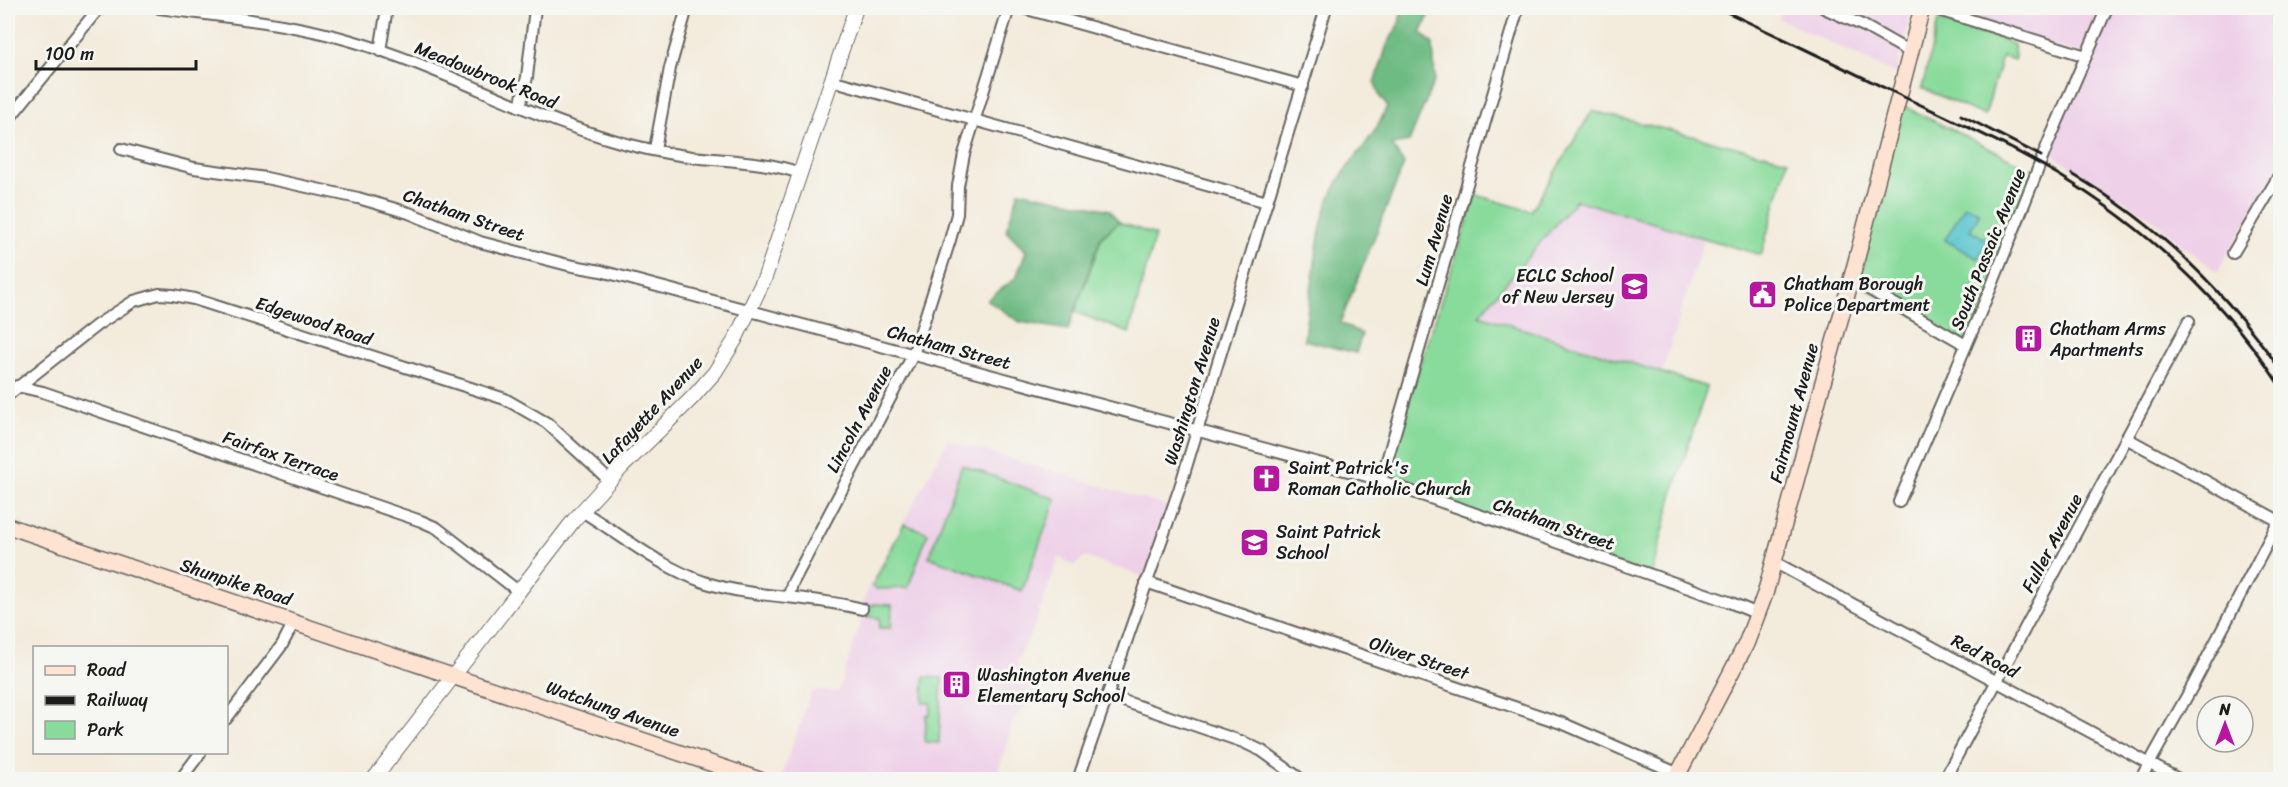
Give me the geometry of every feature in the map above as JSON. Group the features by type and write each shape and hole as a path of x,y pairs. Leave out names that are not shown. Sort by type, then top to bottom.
{"main road":[{"name":"Fairmount Avenue","path":"1677,777 1736,665 1758,614 1851,279 1922,8"},
{"name":"Shunpike Road","path":"8,526 453,675"},
{"name":"Watchung Avenue","path":"453,675 760,780"}],"street":[{"path":"8,120 99,8"},
{"name":"Meadowbrook Road","path":"159,8 287,25 353,41 605,138 689,157 778,166 800,173"},
{"path":"380,51 387,8"},
{"path":"520,107 527,77 535,8"},
{"path":"655,149 670,68 687,8"},
{"name":"Lafayette Avenue","path":"373,780 582,511 715,372 735,340 765,277 856,8"},
{"name":"Lincoln Avenue","path":"789,596 792,584 912,355 950,240 957,214 958,186 964,154 1009,8"},
{"path":"1023,8 1303,86"},
{"name":"Washington Avenue","path":"1078,780 1180,487 1326,8"},
{"name":"Lum Avenue","path":"1381,481 1518,8"},
{"path":"1824,8 1864,26 1910,52"},
{"path":"1932,8 2086,56"},
{"name":"South Passaic Avenue","path":"1899,502 2049,141 2108,8"},
{"path":"831,80 1267,202"},
{"name":"Chatham Street","path":"121,149 194,168 266,178 358,198 409,213 480,242 600,271 1381,481 1758,614"},
{"path":"2233,253 2280,174"},
{"path":"1851,279 1966,345"},
{"name":"Edgewood Road","path":"8,395 122,307 145,297 173,295 194,299 505,399 547,423 610,481"},
{"name":"Fuller Avenue","path":"1944,780 2189,321"},
{"name":"Fairfax Terrace","path":"17,386 43,392 422,521 445,534 518,591"},
{"path":"2126,438 2280,520 2140,780"},
{"path":"582,511 670,566 704,582 748,593 789,596 862,609"},
{"name":"Red Road","path":"1774,562 2180,780"},
{"name":"Oliver Street","path":"1146,582 1564,724 1677,777"},
{"path":"228,716 282,645 294,622"},
{"path":"1109,696 1243,742 1262,751 1302,780"},
{"path":"180,780 200,754"}],"shaded area":[{"path":"1782,8 1912,8 1896,74 1778,18"},
{"path":"1934,8 2280,8 2280,169 2217,272 2150,217 2045,150 2086,56"},
{"path":"1592,111 1788,160 1761,255 1704,238 1662,372 1707,387 1673,493 1651,576 1382,479 1476,195 1531,211"},
{"path":"948,440 1173,508 1147,578 1088,558 1083,558 1074,566 1059,557 1034,627 1017,660 1019,668 1025,675 1041,680 1044,690 1014,719 996,779 780,780 812,690 838,692 862,618 866,592"}],"green space":[{"path":"1402,8 1433,8 1421,32 1433,44 1435,79 1409,142 1392,145 1404,164 1340,323 1362,334 1356,353 1304,340 1306,322 1319,237 1327,204 1337,183 1370,137 1387,106 1380,97 1375,83 1387,45 1399,24"},
{"path":"1938,21 2001,39 2014,45 2015,60 2002,56 1985,116 1922,88"},
{"path":"1898,103 2039,173 1967,346 1851,279"},
{"path":"1592,111 1788,160 1761,255 1576,200 1479,315 1707,387 1673,493 1651,576 1382,479 1476,195 1531,211"},
{"path":"1019,191 1110,210 1119,222 1101,237 1068,330 1020,322 987,300 1016,278 1026,251 1006,230"},
{"path":"1119,222 1155,235 1129,333 1075,312 1102,237"},
{"path":"962,465 1056,499 1022,591 929,557"},
{"path":"904,524 928,533 908,588 876,589 872,586"},
{"path":"873,604 892,605 891,628 879,628 880,618 868,617 868,610"},
{"path":"924,677 942,678 939,743 925,742 926,715 930,715 931,703 923,703"}],"water":[{"path":"1965,205 1980,213 1970,230 1987,240 1978,259 1945,240"}],"railway":[{"path":"1718,8 1995,140 2059,175 2091,196 2153,243 2208,295 2258,354 2280,386"},
{"path":"1961,115 2041,156"},
{"path":"2072,174 2132,214 2186,260 2236,312 2280,369"}],"place":[{"name":"ECLC School of New Jersey","path":"1635,286"},
{"name":"Chatham Borough Police Department","path":"1763,294"},
{"name":"Chatham Arms Apartments","path":"2029,339"},
{"name":"Saint Patrick's Roman Catholic Church","path":"1267,478"},
{"name":"Saint Patrick School","path":"1255,542"},
{"name":"Washington Avenue Elementary School","path":"956,685"}]}
